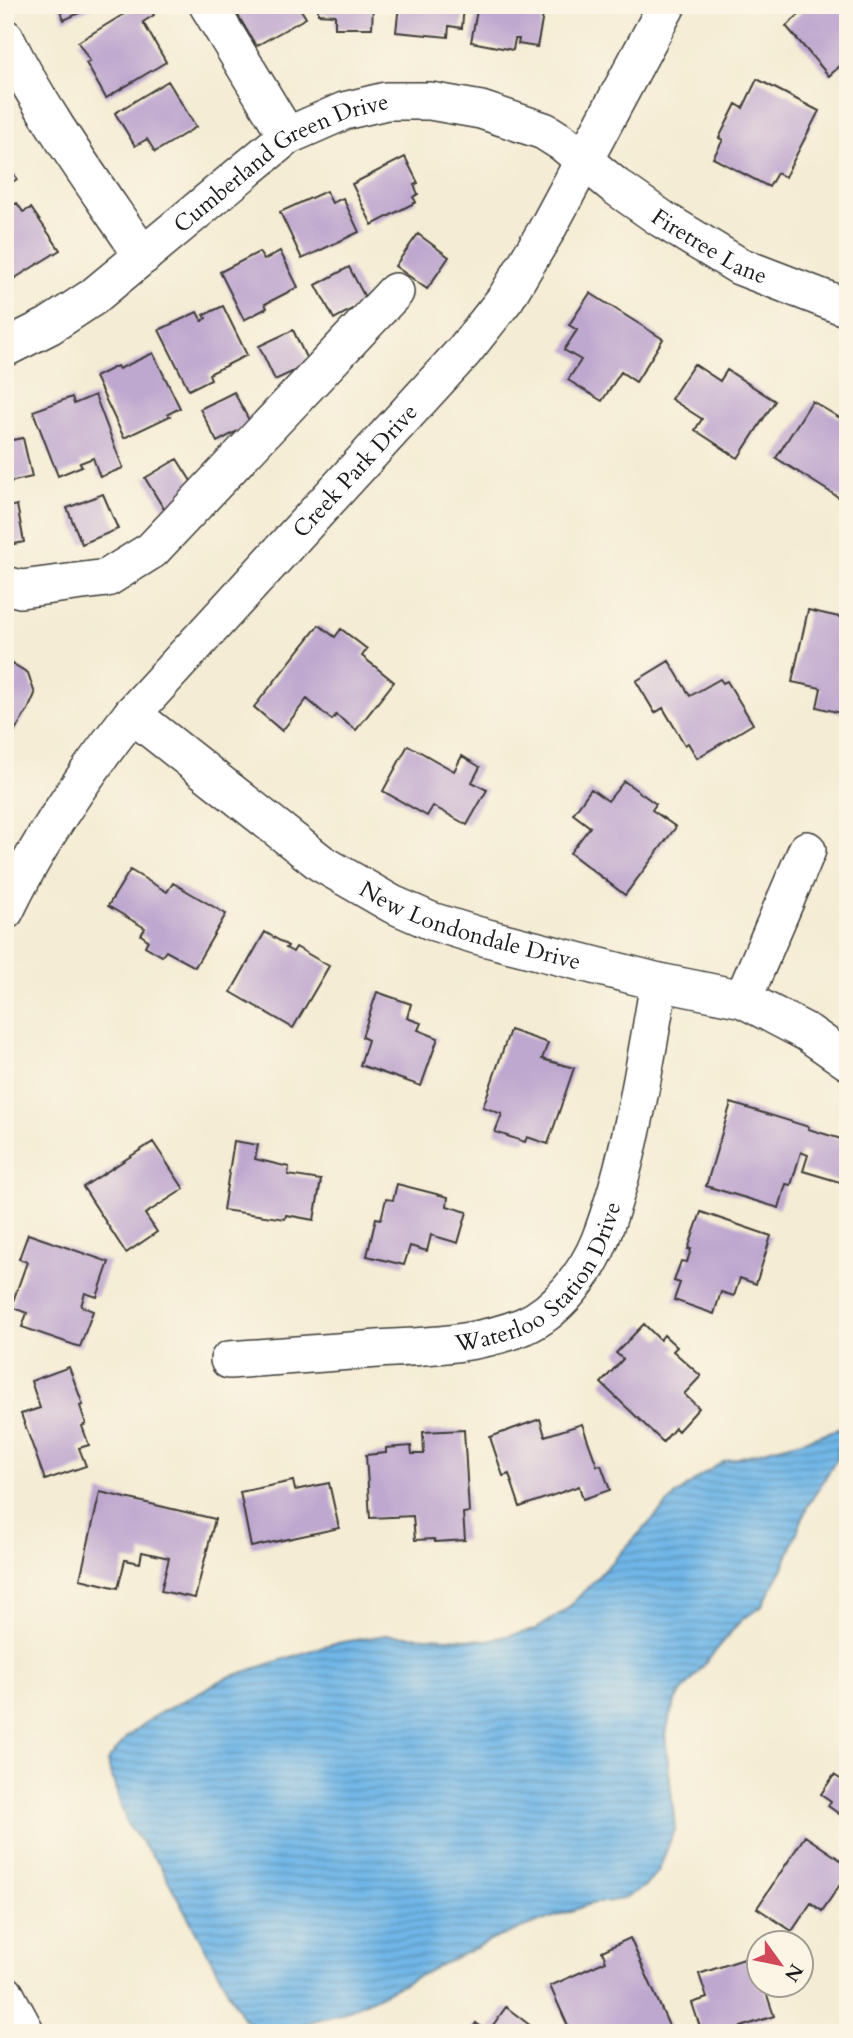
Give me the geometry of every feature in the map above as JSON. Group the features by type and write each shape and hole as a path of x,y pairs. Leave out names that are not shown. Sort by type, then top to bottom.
{"street":[{"path":"208,5 287,136"},
{"name":"Creek Park Drive","path":"5,911 58,817 94,763 132,714 464,351 506,298 546,231 667,5"},
{"path":"5,38 52,122 143,256"},
{"name":"Cumberland Green Drive","path":"5,348 49,326 93,296 287,136 344,111 387,101 430,101 481,110 544,131 584,159"},
{"name":"Firetree Lane","path":"584,159 615,186 652,212 739,266 848,308"},
{"path":"5,585 21,589 107,578 152,551 395,292"},
{"name":"New Londondale Drive","path":"132,714 321,863 392,904 431,921 476,935 659,982 743,999 808,1033 848,1061"},
{"path":"743,999 807,850"},
{"name":"Waterloo Station Drive","path":"229,1360 450,1344 525,1325 545,1312 582,1274 599,1242 614,1196 645,1068 659,982"},
{"path":"5,1994 26,2033"}],"water":[{"path":"844,1427 836,1460 807,1507 783,1568 761,1607 741,1620 676,1699 665,1734 675,1828 658,1872 644,1887 623,1899 590,1904 498,1937 343,2013 269,2033 244,2020 161,1867 127,1824 107,1762 127,1737 156,1715 226,1678 331,1644 386,1635 487,1640 535,1630 567,1609 676,1495 705,1473 723,1462"}],"building":[{"path":"58,5 97,5 64,20"},
{"path":"139,5 147,5 154,15 143,22 166,62 106,98 86,63 90,61 78,42"},
{"path":"232,5 298,5 306,18 256,46"},
{"path":"318,5 373,5 372,28 335,28 335,15 318,14"},
{"path":"399,5 464,5 462,28 449,26 448,37 396,32"},
{"path":"478,5 545,5 537,47 518,44 519,39 515,39 513,50 471,42"},
{"path":"801,5 848,5 848,73 841,65 829,76 786,26 801,13 797,9"},
{"path":"757,79 819,111 785,177 777,173 769,187 713,158 723,140 719,138 736,104 743,108"},
{"path":"168,81 196,127 155,152 147,139 135,146 115,113"},
{"path":"405,157 418,183 414,185 418,194 413,197 416,202 372,225 352,184"},
{"path":"5,159 17,179 5,187"},
{"path":"326,191 332,203 343,198 359,232 302,259 280,212"},
{"path":"17,203 23,212 31,208 60,250 12,280 5,269 5,210"},
{"path":"418,234 449,257 427,289 395,266"},
{"path":"280,251 298,287 265,304 267,308 244,320 220,272 259,252 264,260"},
{"path":"349,267 367,301 334,319 316,285"},
{"path":"590,293 663,339 636,382 621,372 602,401 568,380 581,360 564,350 577,330 569,325"},
{"path":"223,306 247,355 209,374 211,379 189,390 159,330 197,312 202,321 206,318 204,315"},
{"path":"293,330 309,364 275,380 259,346"},
{"path":"153,353 180,408 168,414 170,416 124,438 95,377"},
{"path":"694,364 720,381 727,370 775,401 738,458 695,430 702,419 671,399"},
{"path":"234,392 251,424 217,442 200,409"},
{"path":"95,395 123,468 100,477 93,458 58,476 33,411 72,397 74,404"},
{"path":"812,401 840,418 845,410 848,412 846,502 776,458"},
{"path":"9,430 12,440 23,438 32,477 5,483 5,431"},
{"path":"177,459 196,489 164,509 145,478"},
{"path":"103,494 118,529 82,544 67,508"},
{"path":"17,505 24,542 5,546 5,508"},
{"path":"808,610 848,619 848,715 817,707 821,688 792,682"},
{"path":"319,625 335,637 341,629 367,649 362,656 394,682 356,730 336,715 332,720 307,699 282,731 254,707"},
{"path":"5,659 28,673 35,694 5,746"},
{"path":"669,661 690,696 720,679 723,683 727,681 753,724 697,758 688,743 685,745 663,708 655,713 636,681"},
{"path":"408,745 454,771 462,756 480,767 472,782 487,790 467,825 433,806 427,816 383,791"},
{"path":"624,781 656,804 652,810 676,827 625,895 570,853 590,827 573,814 591,789 608,801"},
{"path":"130,870 167,892 173,883 226,914 195,967 166,951 162,956 145,946 148,940 141,935 145,928 108,906"},
{"path":"265,932 293,952 296,947 329,966 293,1028 231,992"},
{"path":"377,992 411,1004 407,1018 421,1023 418,1030 438,1038 421,1086 360,1065 368,1040 362,1037"},
{"path":"510,1030 548,1043 542,1059 574,1068 548,1144 527,1137 525,1142 495,1132 502,1114 483,1107"},
{"path":"731,1103 848,1141 848,1168 843,1183 803,1171 808,1155 801,1152 791,1185 786,1184 779,1208 706,1186"},
{"path":"234,1141 258,1145 255,1159 289,1167 288,1175 321,1180 314,1220 286,1215 285,1219 223,1210"},
{"path":"153,1142 184,1189 145,1214 157,1232 126,1253 83,1187"},
{"path":"397,1184 448,1197 447,1206 467,1212 458,1243 431,1235 427,1251 410,1246 404,1265 367,1256 376,1218 381,1219 386,1199 393,1200"},
{"path":"701,1212 771,1236 756,1284 740,1278 734,1296 721,1292 714,1314 674,1300 680,1283 674,1281 681,1261 687,1262 691,1249 688,1249"},
{"path":"28,1234 109,1262 97,1297 85,1293 81,1306 93,1311 80,1347 22,1327 27,1313 11,1307 27,1262 19,1259"},
{"path":"644,1324 660,1340 664,1335 677,1347 673,1351 701,1376 684,1394 699,1408 678,1431 675,1428 663,1442 601,1383 623,1359 616,1353"},
{"path":"69,1367 83,1405 80,1406 86,1424 82,1426 89,1445 79,1448 86,1466 45,1480 21,1414 40,1408 31,1381"},
{"path":"540,1419 545,1436 582,1424 597,1466 601,1465 610,1490 583,1499 579,1486 520,1507 509,1474 503,1476 490,1437"},
{"path":"464,1430 469,1512 463,1513 465,1540 415,1540 413,1516 370,1518 366,1455 386,1453 386,1448 411,1446 412,1454 424,1454 423,1432"},
{"path":"293,1481 295,1490 329,1483 339,1528 251,1547 240,1492"},
{"path":"100,1492 215,1519 195,1598 161,1591 169,1558 142,1552 140,1563 125,1560 118,1588 80,1579"},
{"path":"834,1775 845,1782 848,1778 848,1820 828,1806 831,1801 821,1794"},
{"path":"805,1836 848,1865 848,1873 822,1911 811,1903 793,1930 757,1908"},
{"path":"630,1938 670,2028 659,2033 627,2033 625,2028 614,2033 571,2033 550,1986 606,1961 602,1951"},
{"path":"744,1959 744,2000 769,2000 774,2016 741,2027 742,2033 702,2033 692,2003 707,1998 699,1974"},
{"path":"506,2007 540,2033 469,2033 476,2023 488,2032"}]}
